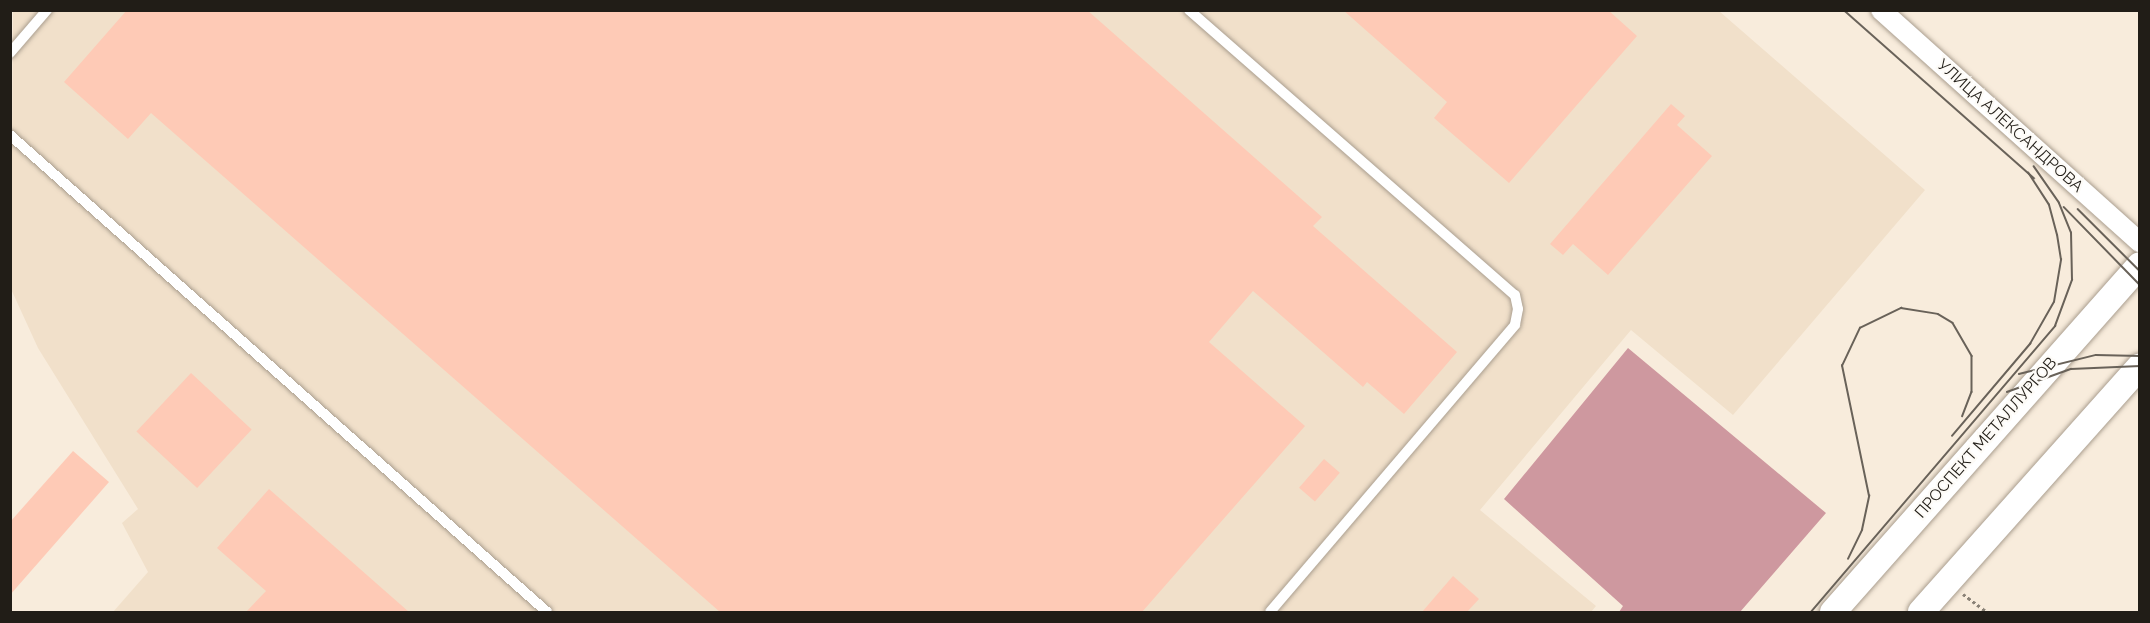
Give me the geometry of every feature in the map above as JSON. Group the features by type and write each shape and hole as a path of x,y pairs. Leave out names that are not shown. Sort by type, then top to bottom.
{"street":[{"name":"УЛИЦА АЛЕКСАНДРОВА","path":"1881,10 2139,242"},
{"name":"ПРОСПЕКТ МЕТАЛЛУРГОВ","path":"1833,612 2139,265"},
{"path":"1921,612 2139,366"}],"lane":[{"path":"10,53 47,10"},
{"path":"1189,10 1515,295 1518,309 1515,325 1270,612"},
{"path":"10,135 17,147 547,612"}],"path":[{"path":"1947,583 1986,612"}],"shaded area":[{"path":"13,10 1719,11 1925,190 1733,415 1631,330 1480,510 1596,606 1591,612 113,612 148,572 122,523 138,509 38,348 11,289"},
{"path":"1628,348 1826,513 1740,612 1619,612 1623,606 1504,499"}],"building":[{"path":"127,10 1087,10 1322,217 1313,226 1457,352 1404,414 1367,382 1363,387 1253,291 1209,342 1305,426 1142,612 720,612 151,113 128,139 64,82"},
{"path":"1343,10 1608,10 1637,36 1509,183 1434,118 1447,102"},
{"path":"1671,104 1685,116 1677,125 1712,156 1608,275 1573,244 1563,255 1550,244"},
{"path":"191,373 252,430 197,488 136,432"},
{"path":"73,451 109,482 10,595 10,522"},
{"path":"1324,459 1340,473 1315,501 1299,488"},
{"path":"269,489 409,612 246,612 266,591 217,548"},
{"path":"1453,576 1479,599 1467,612 1422,612"}],"tram line":[{"path":"1844,10 2034,178"},
{"path":"1811,612 2055,326 2072,280 2071,233 2059,203 2034,167"},
{"path":"1952,436 2030,344 2054,302 2061,260 2057,235 2049,205 2028,173"},
{"path":"2064,207 2140,285"},
{"path":"2078,209 2140,271"},
{"path":"1848,559 1862,530 1869,496 1842,366 1860,328 1901,308 1938,314 1953,323 1972,356 1972,392 1963,416"},
{"path":"2019,374 2096,355 2140,356"},
{"path":"2007,392 2071,369 2140,366"}]}
